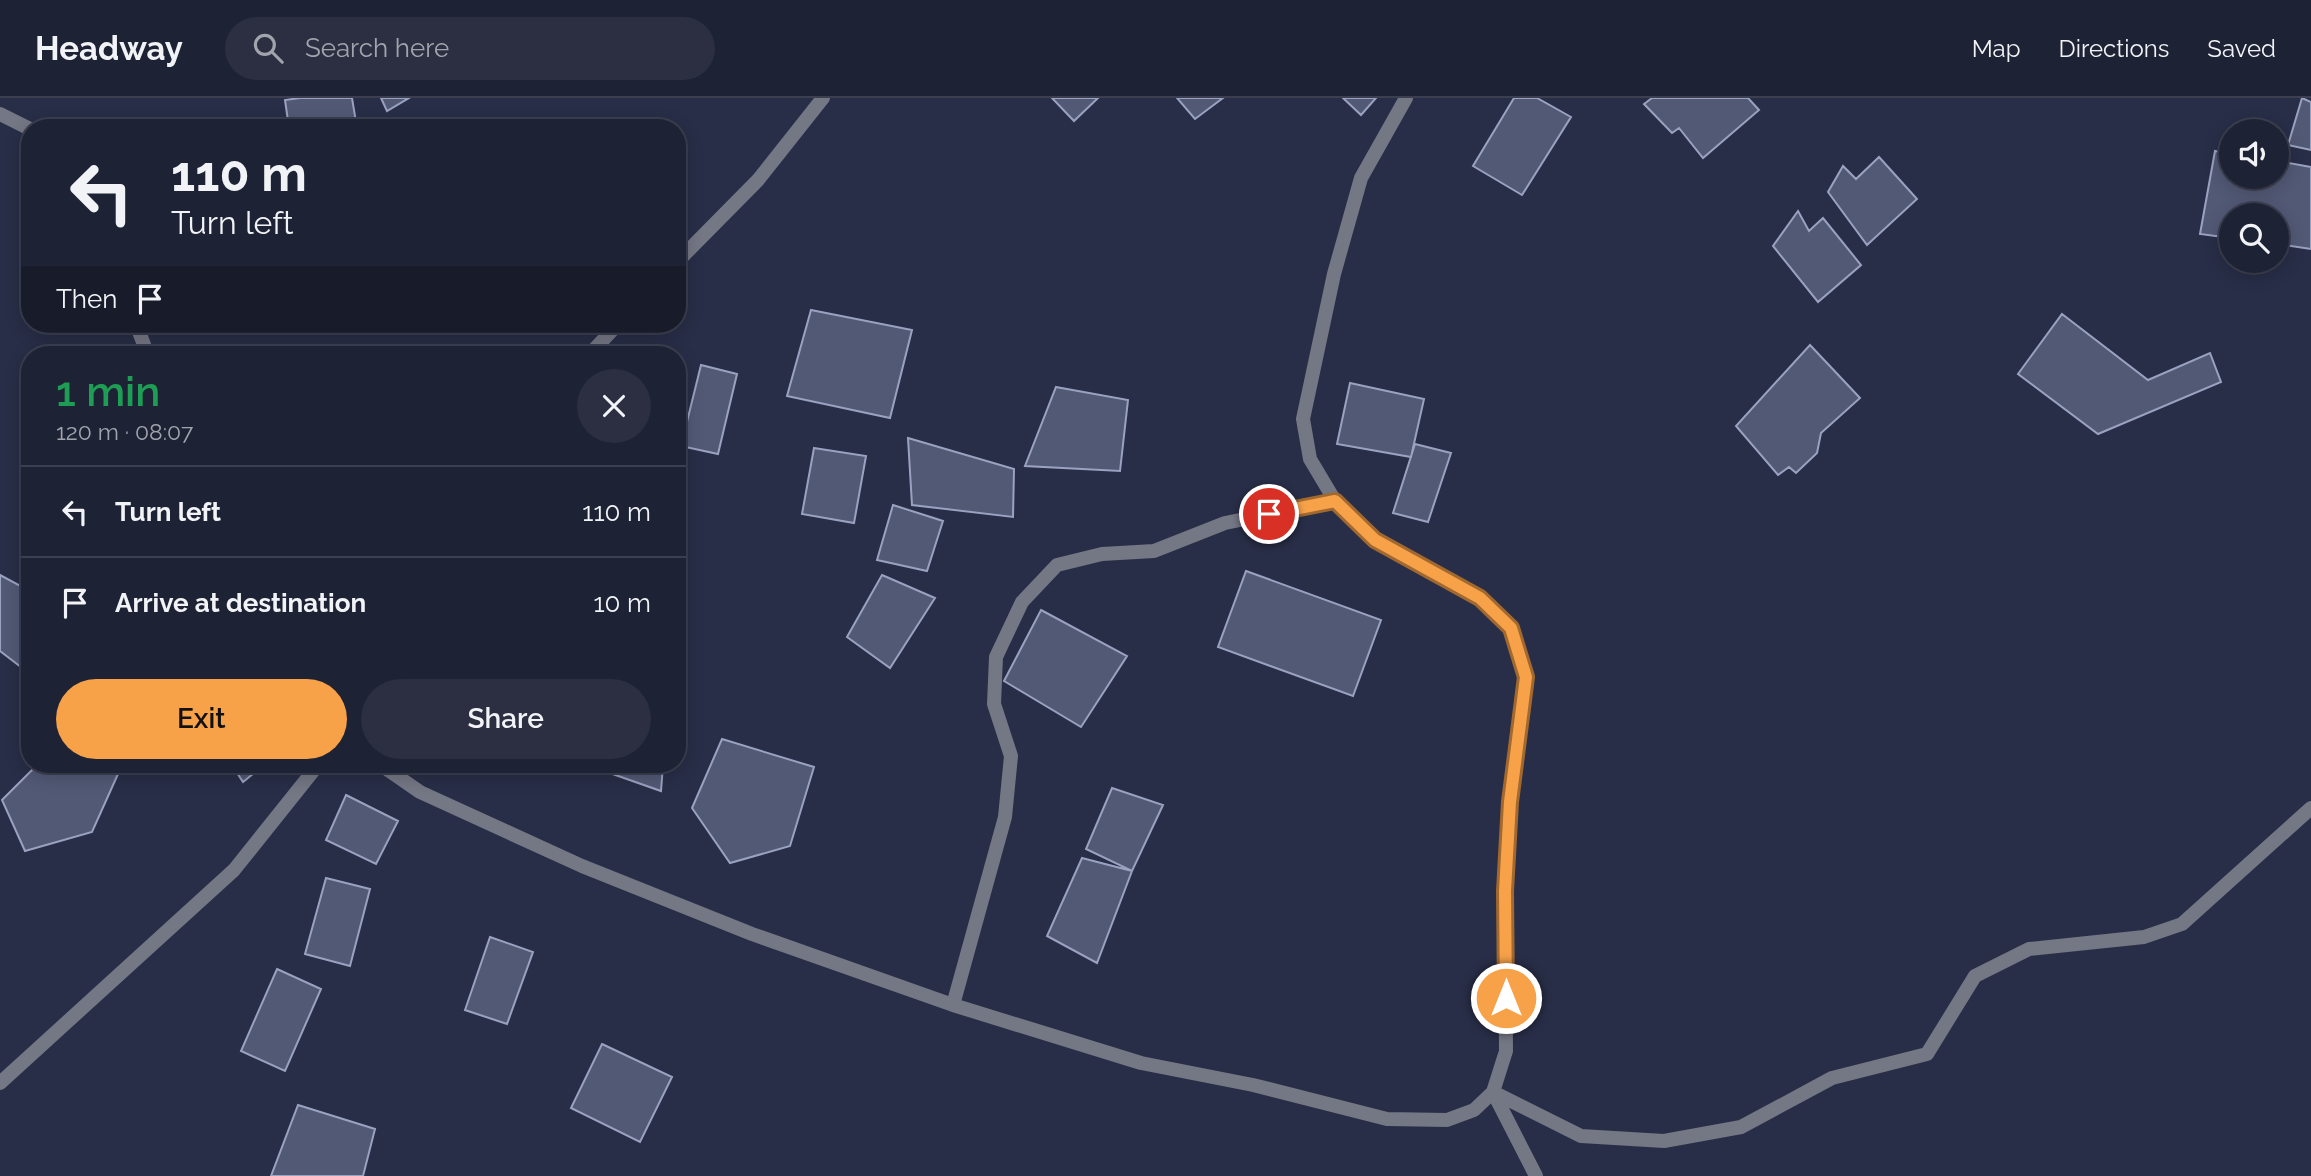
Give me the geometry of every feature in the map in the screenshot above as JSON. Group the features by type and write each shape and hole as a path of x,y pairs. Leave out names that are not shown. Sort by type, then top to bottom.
{"street":[{"path":"686,253 758,180 823,98"},
{"path":"392,773 419,792 582,866 752,934 953,1005 1141,1063 1253,1085 1387,1119 1447,1121 1474,1110 1493,1092 1506,1051 1505,891 1510,802 1526,677 1511,628 1480,598 1375,540 1335,501 1310,459 1303,419 1334,274 1361,178 1405,98"},
{"path":"0,114 21,124"},
{"path":"597,346 610,333"},
{"path":"953,1005 1005,817 1011,756 994,704 996,657 1022,602 1057,565 1102,554 1154,551 1225,523 1335,501"},
{"path":"0,1083 234,870 312,773"},
{"path":"1493,1092 1581,1136 1664,1141 1741,1127 1832,1078 1927,1054 1975,976 2029,949 2144,937 2182,924 2311,808"},
{"path":"1493,1092 1536,1176"}],"building":[{"path":"352,98 356,119 288,119 285,100"},
{"path":"381,98 409,98 387,111"},
{"path":"1052,98 1098,98 1074,121"},
{"path":"1177,98 1223,98 1195,119"},
{"path":"1343,98 1376,98 1361,115"},
{"path":"1514,98 1537,98 1571,117 1522,195 1473,166"},
{"path":"1652,98 1748,98 1759,110 1703,158 1679,128 1672,133 1644,104"},
{"path":"2302,98 2311,102 2311,150 2289,145"},
{"path":"2215,151 2219,152 2219,189 2289,189 2289,163 2311,167 2311,249 2289,246 2289,203 2219,203 2219,236 2200,234"},
{"path":"1879,157 1917,199 1867,245 1828,192 1843,166 1856,179"},
{"path":"1798,211 1809,231 1823,218 1861,265 1818,302 1773,246"},
{"path":"811,310 912,330 890,418 787,396"},
{"path":"2062,314 2148,380 2210,353 2221,382 2098,434 2018,374"},
{"path":"1810,345 1860,398 1821,433 1817,453 1796,473 1789,467 1778,475 1736,426"},
{"path":"701,365 737,374 718,454 686,447 686,426"},
{"path":"1350,383 1424,399 1411,457 1337,444"},
{"path":"1056,387 1128,400 1120,471 1025,466"},
{"path":"908,438 1014,469 1013,517 912,505"},
{"path":"1415,444 1451,453 1428,522 1393,513"},
{"path":"814,448 866,456 854,523 802,514"},
{"path":"893,505 943,521 927,571 877,560"},
{"path":"1246,571 1381,620 1353,696 1218,647"},
{"path":"0,575 21,586 21,667 0,651"},
{"path":"882,575 935,598 890,668 847,637"},
{"path":"1041,610 1127,656 1081,727 1004,681"},
{"path":"722,739 814,767 790,846 730,863 692,808"},
{"path":"29,773 118,774 92,832 25,851 2,800"},
{"path":"237,773 254,773 243,782"},
{"path":"610,773 662,773 661,791"},
{"path":"1112,788 1163,805 1132,871 1086,849"},
{"path":"346,795 398,821 376,864 326,840"},
{"path":"1082,858 1132,871 1097,963 1047,936"},
{"path":"326,878 370,889 350,966 305,954"},
{"path":"490,937 533,952 507,1024 465,1010"},
{"path":"277,969 321,989 285,1071 241,1051"},
{"path":"602,1044 672,1077 640,1142 571,1108"},
{"path":"298,1105 375,1129 363,1176 271,1176"}],"route":[{"path":"1269,514 1335,501 1375,540 1480,598 1511,628 1526,677 1510,802 1505,891 1506,998"}]}
